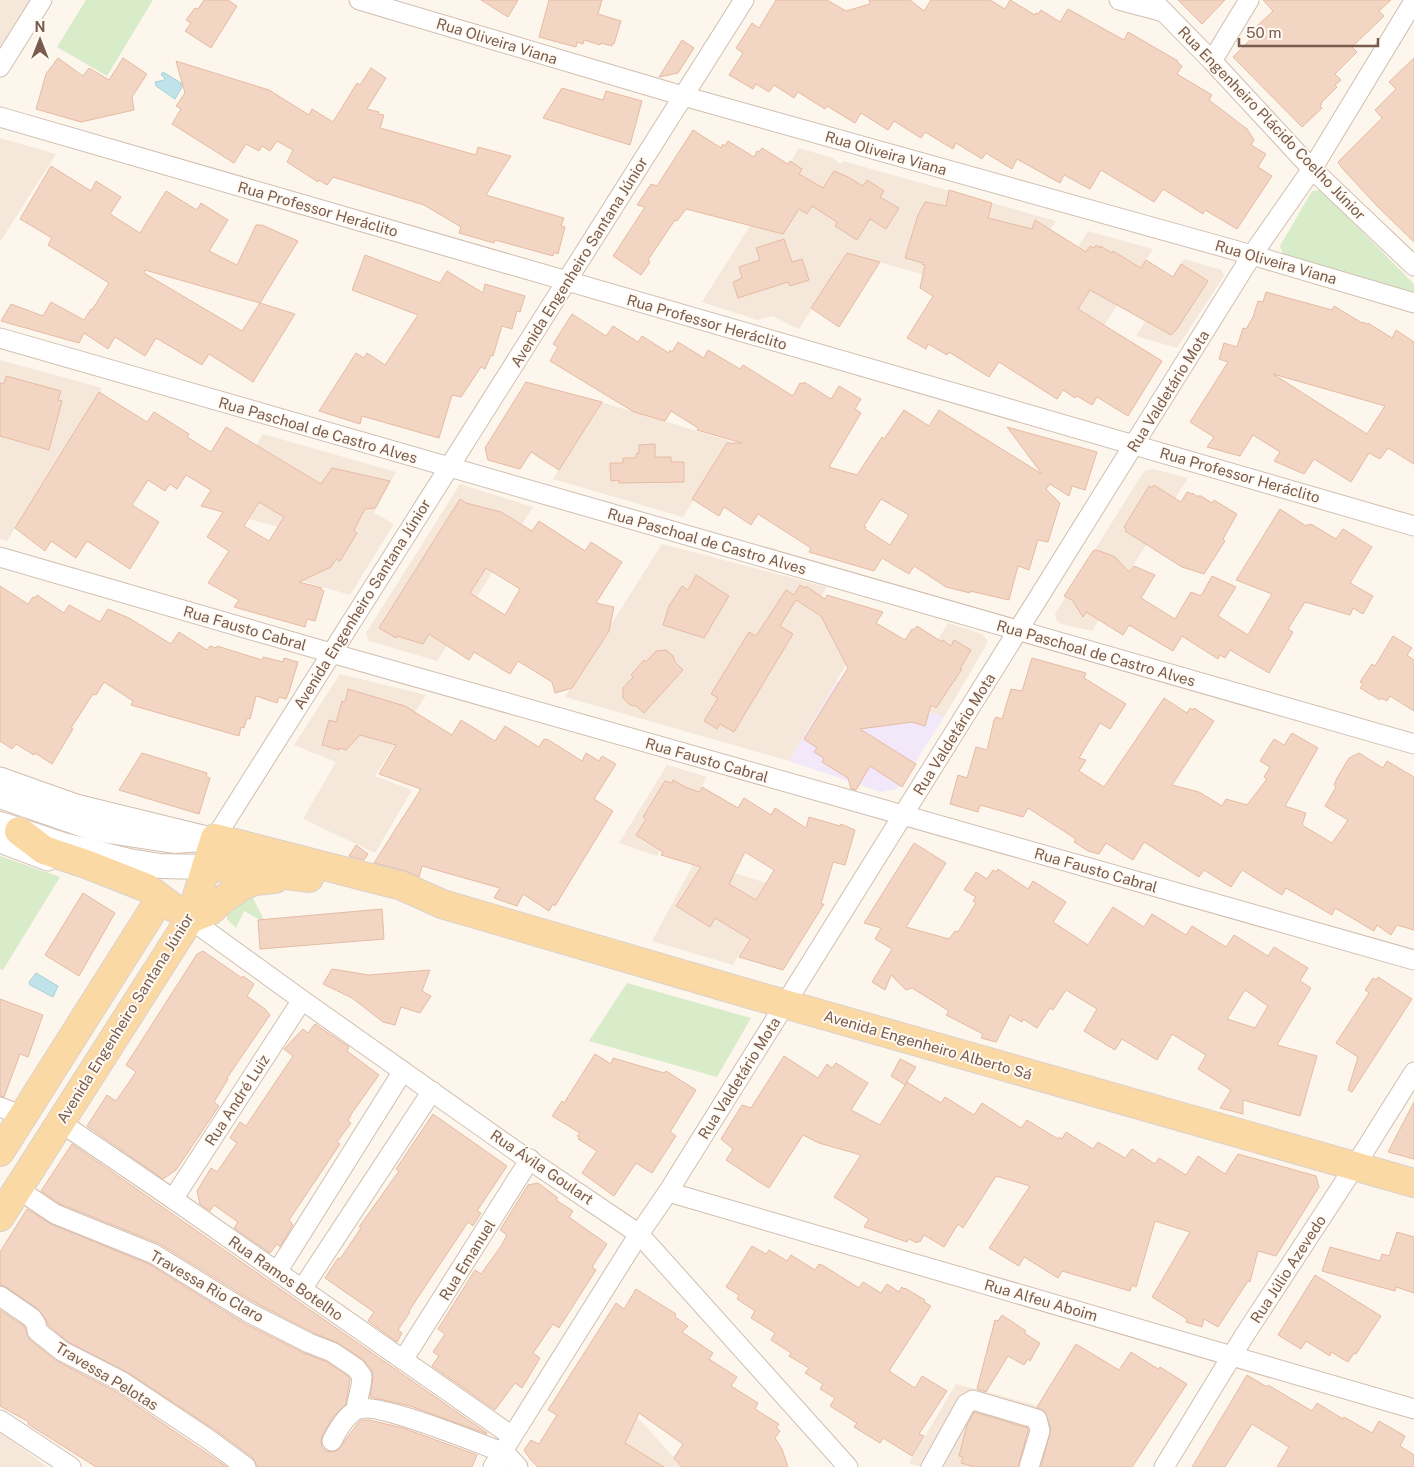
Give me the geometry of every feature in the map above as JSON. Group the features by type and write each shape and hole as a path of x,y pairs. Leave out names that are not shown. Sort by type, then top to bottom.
{"main road":[{"path":"6,833 44,850 147,888 156,905 190,919 210,911 242,886 268,879 308,877"},
{"name":"Avenida Engenheiro Santana Júnior","path":"0,1217 190,919 215,838"},
{"name":"Avenida Engenheiro Alberto Sá","path":"215,838 402,886 442,904 1414,1183"},
{"name":"Avenida Engenheiro Alberto Sá","path":"206,867 233,868 308,877 397,900 442,904"},
{"path":"0,1152 12,1111 156,905"}],"street":[{"path":"0,67 42,0"},
{"name":"Rua Oliveira Viana","path":"359,0 683,96 1252,255 1414,303"},
{"name":"Avenida Engenheiro Santana Júnior","path":"215,838 330,653 450,467 744,0"},
{"path":"1119,0 1158,6"},
{"path":"1212,61 1249,0"},
{"name":"Rua Valdetário Mota","path":"503,1451 786,1004 1252,255 1312,169 1414,1"},
{"name":"Rua Engenheiro Plácido Coelho Júnior","path":"1158,6 1312,169 1414,266"},
{"name":"Rua Professor Heráclito","path":"0,117 1414,526"},
{"name":"Rua Paschoal de Castro Alves","path":"0,338 1414,744"},
{"name":"Rua Fausto Cabral","path":"0,557 330,653 1414,960"},
{"name":"Avenida Engenheiro Alberto Sá","path":"0,777 76,804 215,838"},
{"name":"Avenida Engenheiro Alberto Sá","path":"0,796 94,829 174,842 215,838"},
{"name":"Avenida Engenheiro Alberto Sá","path":"6,833 144,864 206,867"},
{"name":"Rua Ávila Goulart","path":"190,919 403,1071 639,1234 842,1464"},
{"name":"Rua André Luiz","path":"173,1199 302,1000"},
{"path":"277,1272 403,1071"},
{"name":"Rua Júlio Azevedo","path":"1164,1467 1232,1356 1414,1072"},
{"path":"302,1289 432,1091"},
{"name":"Rua Ramos Botelho","path":"60,1122 403,1360 518,1467"},
{"name":"Rua Emanuel","path":"403,1360 530,1159"},
{"name":"Travessa Rio Claro","path":"18,1189 55,1214 154,1254 248,1312 309,1343 332,1352 356,1368 362,1376 357,1403 358,1409"},
{"name":"Rua Alfeu Aboim","path":"668,1192 1414,1409"},
{"name":"Travessa Pelotas","path":"0,1296 32,1318 36,1324 36,1331 62,1351 121,1381 208,1439 246,1467"},
{"path":"931,1467 966,1404 973,1400 1037,1419 1040,1431 1029,1467"},
{"path":"332,1441 336,1432 358,1409 370,1408 414,1420 503,1451"},
{"path":"0,1420 71,1467"}],"shaded area":[{"path":"0,0 42,0 0,67"},
{"path":"0,138 56,154 0,242"},
{"path":"799,148 833,158 841,164 843,161 1056,221 1007,298 847,253 799,329 772,316 757,320 702,302"},
{"path":"1088,231 1153,249 1103,327 1041,309"},
{"path":"1184,259 1222,270 1224,276 1177,348 1136,336"},
{"path":"0,360 102,388 7,541 0,539"},
{"path":"601,402 730,441 683,517 553,479"},
{"path":"263,434 396,472 374,513 394,524 350,595 261,569 279,527 217,511"},
{"path":"1153,469 1188,478 1092,631 1061,624 1057,621 1055,614 1142,474"},
{"path":"460,484 533,507 437,661 369,641 366,633"},
{"path":"662,544 827,587 817,604 846,665 789,761 565,697"},
{"path":"948,623 982,634 988,642 944,717 901,702"},
{"path":"340,674 426,695 375,776 412,790 375,853 303,819 336,762 294,745"},
{"path":"837,681 944,717 901,785 896,789 881,792 789,761"},
{"path":"667,765 707,777 657,856 619,843"},
{"path":"695,861 779,887 733,965 652,941"},
{"path":"956,1384 1084,1418 1053,1467 921,1467 909,1463"},
{"path":"637,1417 683,1467 605,1467"},
{"path":"0,1431 47,1467 0,1467"}],"green space":[{"path":"86,0 153,0 107,76 57,47"},
{"path":"1319,190 1414,284 1414,294 1283,254 1280,246 1312,191"},
{"path":"0,856 60,877 3,970 0,969"},
{"path":"252,896 264,920 260,920 244,911 236,928 227,919 227,912 233,906"},
{"path":"627,983 751,1018 717,1077 589,1041"}],"water":[{"path":"163,72 181,83 182,87 175,99 156,86 155,82 165,80 161,75"},
{"path":"36,973 58,986 53,997 30,985 29,982"}],"building":[{"path":"204,0 228,0 237,6 211,48 185,31 191,23 186,20 195,8 198,9"},
{"path":"481,0 518,0 508,17"},
{"path":"549,0 602,0 598,14 621,21 614,44 612,43 612,46 601,43 600,45 584,40 583,44 577,42 576,47 539,37"},
{"path":"776,0 827,0 846,11 870,4 869,0 910,0 924,11 931,0 990,0 1005,9 1010,0 1035,15 1041,10 1060,22 1068,9 1124,40 1128,32 1178,61 1182,66 1177,74 1212,95 1209,100 1247,129 1254,140 1251,145 1266,154 1258,167 1272,176 1237,229 1205,210 1203,214 1163,189 1154,202 1101,170 1090,189 1064,175 1060,183 1017,159 1012,169 986,153 982,159 956,143 953,149 925,132 921,138 894,121 888,130 861,113 855,123 827,106 825,109 798,92 794,98 774,85 769,92 756,84 753,89 729,75 743,53 736,48 752,23 759,28"},
{"path":"1178,0 1225,0 1202,24"},
{"path":"1263,0 1391,0 1379,11 1384,16 1352,47 1357,52 1335,74 1341,80 1335,85 1337,87 1321,103 1320,106 1322,108 1302,127 1233,57 1255,35 1253,33 1254,29 1273,11"},
{"path":"682,40 694,48 678,73 659,77"},
{"path":"58,58 83,76 89,68 109,80 123,58 147,74 132,97 134,110 81,122 36,109 46,74"},
{"path":"1414,58 1414,242 1377,206 1338,162 1382,118 1375,110 1396,89 1389,82"},
{"path":"176,61 269,90 309,115 312,109 333,122 357,83 360,85 371,68 386,78 367,109 384,115 380,128 476,155 478,147 511,156 486,195 564,218 561,226 565,227 558,254 554,252 553,256 495,240 494,243 459,233 461,227 424,205 333,177 327,185 319,180 318,182 287,162 293,150 277,141 270,151 262,146 259,151 246,144 234,163 172,124 181,109 176,106 185,93"},
{"path":"562,88 603,100 606,91 642,101 630,145 543,118"},
{"path":"693,130 721,148 728,141 754,157 757,151 759,152 762,148 788,164 790,161 802,169 799,174 823,188 834,171 863,186 867,180 884,191 880,197 899,208 886,229 870,219 857,240 835,226 837,222 812,206 807,214 799,209 783,234 686,209 677,221 675,220 648,260 650,262 641,275 613,256 645,207 637,205 651,184 657,186"},
{"path":"51,166 91,191 96,181 121,197 110,214 140,233 166,191 197,210 201,203 228,220 209,251 237,265 256,225 262,225 298,241 260,303 295,314 253,382 209,354 202,365 156,338 145,356 115,337 108,349 84,333 79,343 1,321 11,304 43,316 51,302 84,320 109,283 48,245 52,238 20,219","holes":["145,270 260,303 242,331 144,273"]},
{"path":"949,190 992,203 988,218 1032,229 1035,220 1086,252 1090,246 1094,248 1096,245 1100,248 1100,246 1112,253 1113,251 1141,268 1146,260 1173,277 1181,264 1208,281 1177,329 1171,335 1090,290 1078,309 1162,361 1128,416 1097,397 1092,405 1077,396 1075,398 1063,390 1057,399 999,362 989,377 949,352 947,355 928,344 926,349 907,338 933,296 920,288 925,265 905,258 918,215 925,202 946,206"},
{"path":"784,239 792,262 802,259 809,280 790,286 788,282 738,298 733,282 742,278 739,267 760,260 756,248"},
{"path":"847,253 880,262 839,327 811,308"},
{"path":"365,255 440,283 447,271 483,293 485,284 525,296 520,312 517,311 512,329 502,326 493,356 491,355 485,369 481,367 461,397 452,395 439,438 362,416 360,424 319,411 356,353 364,358 367,353 385,365 418,315 352,290"},
{"path":"1266,292 1332,310 1334,306 1362,323 1368,323 1392,338 1396,330 1414,342 1414,464 1388,448 1380,459 1369,453 1351,482 1314,459 1304,474 1274,461 1280,452 1253,435 1240,456 1207,447 1214,437 1190,422 1228,362 1219,359 1224,343 1237,347 1243,328 1246,329 1253,317 1258,301 1263,302","holes":["1273,374 1385,406 1367,434"]},
{"path":"572,314 606,336 613,326 638,342 642,336 669,353 670,350 672,352 678,342 704,358 708,350 740,369 743,365 793,396 800,383 803,384 804,382 831,399 839,386 861,399 855,409 861,413 829,467 857,475 882,437 884,439 904,410 929,426 939,410 1042,474 1007,427 1097,452 1085,490 1072,486 1069,496 1050,484 1046,489 1060,503 1048,542 1038,540 1029,570 1018,566 1009,600 970,591 970,593 946,587 914,566 909,574 882,558 874,571 809,552 811,548 758,514 751,525 724,507 719,516 692,499 727,443 742,443 697,430 698,428 671,411 665,421 634,412 550,361 558,347 553,344","holes":["881,499 909,515 890,545 865,529 866,527 864,526"]},
{"path":"6,376 61,391 58,400 62,401 49,450 0,436 0,383 4,384"},
{"path":"526,382 602,402 559,470 531,452 520,469 488,460 485,448"},
{"path":"99,392 147,422 154,412 189,434 187,437 211,452 226,427 321,484 332,468 390,481 375,508 365,509 354,530 357,533 340,561 336,559 331,567 299,582 322,588 321,590 324,591 315,621 307,619 305,627 234,607 239,600 208,583 229,551 207,537 223,512 201,506 211,490 186,475 177,489 170,484 165,491 148,480 132,505 159,522 130,569 87,541 76,558 51,541 45,551 15,528","holes":["259,502 284,517 269,541 244,526"]},
{"path":"655,444 655,457 671,457 671,462 684,462 684,482 619,483 619,480 611,481 610,463 623,463 623,458 636,458 636,454 639,453 639,445"},
{"path":"1154,485 1181,502 1187,492 1193,493 1212,503 1214,500 1237,514 1223,539 1225,541 1204,574 1182,567 1125,531 1124,527 1149,486 1152,488"},
{"path":"460,499 466,503 501,512 532,531 539,521 585,551 591,542 622,562 596,603 614,607 609,631 572,688 555,693 552,682 518,661 510,674 474,652 469,660 429,634 423,644 397,636 396,638 379,628","holes":["486,568 520,589 505,615 470,593"]},
{"path":"1280,509 1306,526 1311,524 1336,539 1343,529 1372,547 1350,583 1373,596 1363,614 1353,608 1350,615 1305,602 1288,629 1293,632 1269,673 1230,650 1225,658 1220,655 1218,659 1182,636 1173,651 1129,625 1123,635 1086,612 1083,617 1072,600 1064,596 1094,550 1100,551 1115,557 1129,572 1134,566 1155,575 1141,598 1175,619 1191,592 1201,596 1212,576 1236,587 1218,616 1248,635 1272,594 1236,580"},
{"path":"696,575 729,596 704,638 663,625 669,606 682,586 688,590"},
{"path":"800,585 805,588 806,586 825,599 827,595 883,612 876,623 905,640 912,629 914,630 917,626 951,646 954,640 971,650 960,669 962,669 936,708 931,705 925,726 912,722 860,729 916,764 902,787 870,766 856,790 851,789 848,778 822,762 824,758 814,752 817,748 804,739 848,668 821,616 796,600 780,626 793,634 734,732 720,724 717,729 704,721 718,698 711,694 749,632 756,636 786,590 794,595"},
{"path":"0,586 28,604 37,595 64,613 69,605 100,622 108,609 129,618 171,644 179,632 207,650 210,646 216,648 217,646 262,660 263,657 283,662 284,658 298,662 289,692 286,699 279,697 277,703 256,696 250,719 247,718 244,728 241,727 239,736 131,705 133,701 104,682 96,695 93,694 71,728 73,729 52,764 16,744 12,749 0,741"},
{"path":"1393,636 1412,648 1407,655 1414,660 1414,711 1390,696 1387,701 1381,698 1380,700 1360,688 1363,684 1360,682 1372,664 1375,666"},
{"path":"666,650 683,670 644,713 636,706 630,705 623,698 623,688 644,660 646,662 656,651"},
{"path":"1032,658 1086,673 1084,678 1126,704 1110,729 1100,723 1079,758 1086,760 1079,771 1104,787 1164,698 1187,713 1190,708 1193,710 1194,708 1214,721 1172,785 1199,792 1222,806 1226,799 1247,805 1267,779 1264,777 1270,767 1260,761 1274,739 1284,745 1292,733 1318,748 1285,806 1306,813 1302,825 1332,843 1348,820 1325,806 1336,787 1334,785 1337,778 1349,758 1359,753 1383,768 1387,761 1414,777 1414,930 1397,925 1391,935 1377,925 1374,931 1335,908 1332,915 1286,888 1282,895 1242,870 1231,887 1204,870 1199,877 1144,842 1133,860 1106,843 1099,854 1088,851 1074,842 1076,839 1028,808 1023,817 980,805 978,812 950,804 958,775 967,778 976,747 987,750 994,720 996,717 1002,719 1011,689 1022,691"},
{"path":"348,689 405,706 452,735 461,720 495,741 505,726 539,747 544,739 547,739 582,761 586,753 599,761 602,756 616,764 594,799 613,811 555,906 553,904 549,911 523,894 517,906 494,898 500,888 422,866 419,877 406,871 374,863 421,789 379,774 396,745 360,735 346,750 322,745 329,720 336,722 342,701 345,702"},
{"path":"142,753 207,773 206,777 210,778 199,814 119,790"},
{"path":"673,780 699,792 702,787 738,808 744,798 771,815 775,808 806,828 809,817 840,826 841,824 855,830 845,865 833,862 821,904 824,904 783,970 739,957 750,939 715,918 710,927 676,906 701,867 661,855 663,852 636,835 646,819 643,817 665,781 672,783","holes":["745,852 774,870 756,900 729,884"]},
{"path":"914,843 946,863 906,927 949,939 955,931 958,932 976,903 973,901 976,897 964,890 976,872 987,879 993,870 996,872 998,869 1028,889 1033,881 1066,902 1053,922 1088,945 1113,907 1144,927 1152,914 1186,935 1192,926 1226,947 1234,935 1268,956 1274,947 1308,968 1300,981 1311,988 1277,1045 1317,1056 1300,1116 1243,1100 1243,1114 1220,1108 1231,1090 1198,1069 1206,1055 1172,1034 1157,1060 1122,1039 1115,1050 1084,1031 1097,1009 1066,990 1053,1010 1050,1008 1037,1028 1023,1019 1022,1022 1010,1015 996,1042 981,1038 983,1034 946,1015 949,1011 912,988 906,990 891,975 885,990 872,982 892,949 875,939 881,928 864,923","holes":["1245,990 1268,1006 1255,1028 1227,1019"]},
{"path":"356,845 368,854 364,860 349,856"},
{"path":"83,893 115,913 79,976 45,955"},
{"path":"382,909 384,939 260,949 258,920"},
{"path":"203,951 254,984 247,996 270,1015 227,1078 214,1102 219,1106 176,1170 163,1179 87,1126 107,1095 116,1101 136,1072 126,1065 197,954"},
{"path":"332,969 369,975 430,970 422,991 431,996 420,1013 401,1007 395,1025 383,1022 352,998 323,984"},
{"path":"1378,977 1412,999 1352,1092 1348,1090 1358,1057 1336,1043 1369,993 1365,990 1373,978 1376,980"},
{"path":"0,999 43,1015 28,1057 20,1054 4,1097 0,1096"},
{"path":"315,1024 349,1047 347,1051 379,1075 352,1113 348,1121 351,1123 337,1142 340,1144 289,1220 293,1225 280,1247 277,1244 270,1253 234,1228 238,1222 214,1205 210,1211 200,1204 197,1191 211,1168 217,1172 237,1143 230,1138 240,1122 246,1126 293,1056 284,1049 303,1029 308,1033"},
{"path":"595,1054 611,1064 613,1058 664,1073 666,1071 696,1090 670,1132 676,1136 652,1173 636,1163 614,1196 582,1173 597,1151 578,1139 580,1138 577,1136 580,1133 552,1116 562,1101 564,1103"},
{"path":"784,1056 818,1078 827,1064 832,1068 836,1063 868,1083 851,1110 880,1125 907,1082 941,1103 945,1097 974,1115 982,1103 1021,1128 1027,1120 1058,1139 1059,1137 1062,1139 1066,1132 1093,1149 1098,1142 1125,1158 1132,1149 1155,1164 1159,1158 1186,1175 1198,1156 1225,1174 1238,1154 1316,1176 1319,1187 1276,1256 1258,1251 1250,1282 1248,1281 1218,1327 1204,1319 1202,1327 1186,1322 1187,1319 1152,1297 1190,1232 1155,1221 1136,1287 1132,1285 1130,1291 1062,1271 1058,1278 1024,1257 1019,1266 989,1248 1030,1186 996,1176 963,1228 958,1224 944,1247 924,1235 920,1242 918,1241 917,1243 909,1239 907,1242 864,1227 869,1219 834,1197 861,1155 819,1143 803,1135 769,1188 756,1180 726,1160 733,1149 721,1139 742,1105 751,1108"},
{"path":"900,1059 916,1067 905,1085 891,1076"},
{"path":"1414,1102 1414,1159 1388,1152"},
{"path":"433,1114 507,1166 477,1211 481,1213 473,1226 468,1222 409,1311 398,1330 402,1333 397,1342 368,1321 374,1312 325,1278 338,1258 340,1259 361,1228 359,1227 399,1171 396,1169"},
{"path":"72,1144 487,1434 410,1406 370,1397 373,1377 371,1369 362,1359 338,1343 314,1333 254,1302 160,1244 60,1204 41,1191"},
{"path":"538,1183 558,1198 556,1200 573,1211 569,1217 607,1244 592,1267 596,1270 559,1328 553,1324 533,1353 540,1358 522,1388 515,1383 495,1410 432,1366 439,1356 433,1352 445,1334 438,1329 475,1270 481,1274 501,1246 507,1235 500,1230 528,1185"},
{"path":"27,1209 51,1224 149,1264 242,1322 304,1353 327,1362 348,1376 350,1379 346,1404 334,1416 322,1436 322,1447 326,1451 338,1450 358,1423 362,1420 369,1420 403,1428 477,1455 472,1467 257,1467 253,1458 215,1430 127,1372 68,1342 48,1325 38,1309 6,1287 0,1285 0,1252"},
{"path":"1397,1232 1414,1237 1414,1293 1396,1287 1395,1291 1322,1271 1330,1247 1380,1261 1382,1254 1389,1256"},
{"path":"752,1246 766,1254 769,1250 787,1261 791,1255 815,1270 819,1264 859,1288 863,1282 881,1293 887,1284 899,1292 902,1287 905,1288 925,1300 924,1302 931,1306 889,1371 915,1388 922,1376 947,1391 919,1434 924,1436 912,1456 883,1438 880,1443 854,1427 857,1423 830,1406 835,1398 820,1389 823,1384 805,1373 809,1368 789,1356 791,1353 771,1340 775,1333 751,1318 755,1311 737,1299 739,1295 726,1287"},
{"path":"1315,1275 1381,1316 1356,1354 1354,1353 1348,1362 1331,1352 1330,1356 1306,1341 1301,1349 1278,1335"},
{"path":"636,1289 676,1314 675,1317 688,1326 682,1332 713,1353 709,1359 737,1377 731,1386 758,1403 755,1409 779,1424 776,1428 780,1431 775,1438 782,1449 788,1467 682,1467 674,1458 683,1444 639,1413 625,1443 664,1467 538,1467 530,1459 524,1450 531,1440 539,1444 557,1415 548,1410 616,1303 624,1309"},
{"path":"0,1310 24,1326 30,1340 55,1360 115,1391 227,1467 96,1467 28,1424 29,1422 0,1406"},
{"path":"1002,1315 1040,1343 1030,1361 1028,1359 1024,1365 1008,1356 986,1392 977,1389 995,1320 998,1321"},
{"path":"1076,1344 1119,1370 1131,1352 1187,1384 1132,1467 1041,1467 1051,1429 1045,1412 1037,1407"},
{"path":"1247,1375 1312,1411 1317,1403 1343,1419 1344,1417 1372,1433 1379,1421 1405,1436 1400,1446 1414,1455 1414,1467 1277,1467 1289,1447 1252,1424 1225,1467 1192,1467"},
{"path":"974,1412 1028,1428 1018,1467 975,1467 961,1463 963,1457 959,1456 967,1425"}]}
